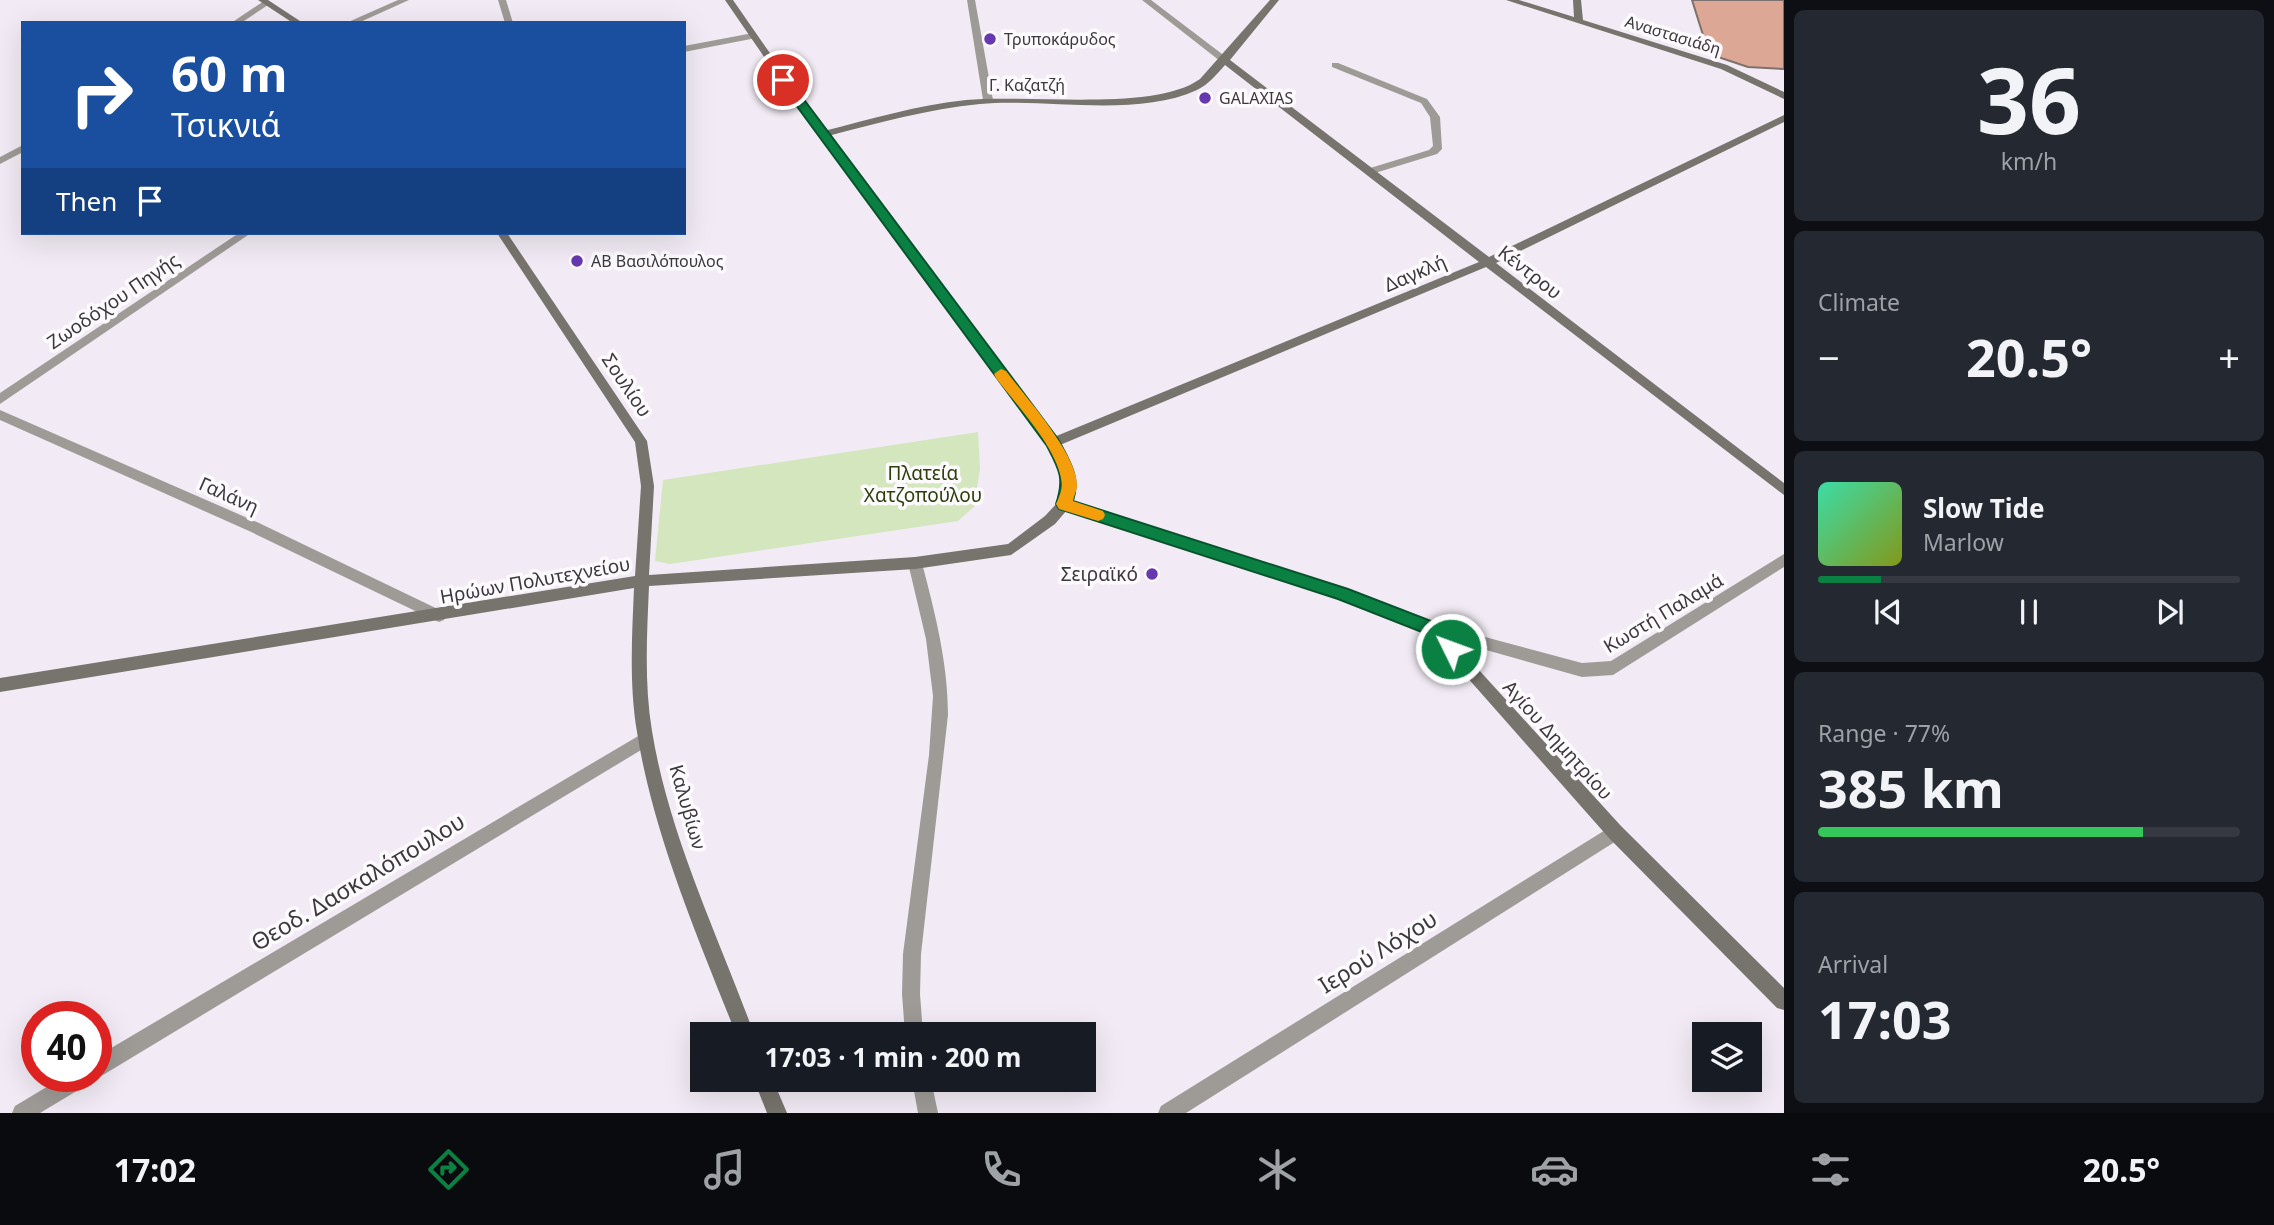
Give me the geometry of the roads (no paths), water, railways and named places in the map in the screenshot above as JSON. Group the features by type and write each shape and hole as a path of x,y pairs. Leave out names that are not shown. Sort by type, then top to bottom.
{"street":[{"path":"354,21 405,0"},
{"path":"502,0 508,21"},
{"path":"729,0 822,135 1052,443 1066,468 1070,486 1064,504"},
{"path":"971,0 988,100"},
{"path":"1146,0 1223,59"},
{"name":"Γ. Καζατζή","path":"822,135 924,109 988,100 1110,100 1172,96 1198,86 1275,0"},
{"name":"Αναστασιάδη","path":"1510,0 1724,67 1784,96"},
{"path":"1577,0 1578,22"},
{"path":"238,21 265,2 296,21"},
{"path":"686,49 753,36"},
{"name":"Κέντρου","path":"1223,59 1784,490"},
{"path":"1335,65 1424,101 1435,117 1438,146 1433,152 1371,172"},
{"name":"Δαγκλή","path":"1052,443 1488,262 1783,121"},
{"path":"0,160 21,149"},
{"name":"Ζωοδόχου Πηγής","path":"0,399 243,235"},
{"name":"Σουλίου","path":"503,235 641,441 648,484 642,582"},
{"name":"Γαλάνη","path":"0,415 254,527 439,616"},
{"name":"Ηρώων Πολυτεχνείου","path":"1,686 642,582 915,563 1011,549 1050,520 1064,504"},
{"name":"Αγίου Δημητρίου","path":"1064,504 1342,594 1433,629 1615,832 1784,1001"},
{"name":"Κωστή Παλαμά","path":"1433,629 1583,670 1606,670 1625,662 1784,560"},
{"path":"912,1022 910,1003 912,957 940,715 937,658 915,563"},
{"name":"Καλυβίων","path":"642,582 641,685 645,739 665,817 699,920 740,1022"},
{"name":"Θεοδ. Δασκαλόπουλου","path":"112,1058 645,739"},
{"name":"Ιερού Λόχου","path":"1168,1113 1615,832"},
{"path":"22,1113 57,1092"},
{"path":"769,1092 777,1113"},
{"path":"924,1092 928,1113"}],"place":[{"name":"Τρυποκάρυδος","path":"990,39"},
{"name":"GALAXIAS","path":"1205,98"},
{"name":"ΑΒ Βασιλόπουλος","path":"577,261"},
{"name":"Σειραϊκό","path":"1152,574"}],"park label":[{"name":"Πλατεία Χατζοπούλου","path":"923,484"}]}
